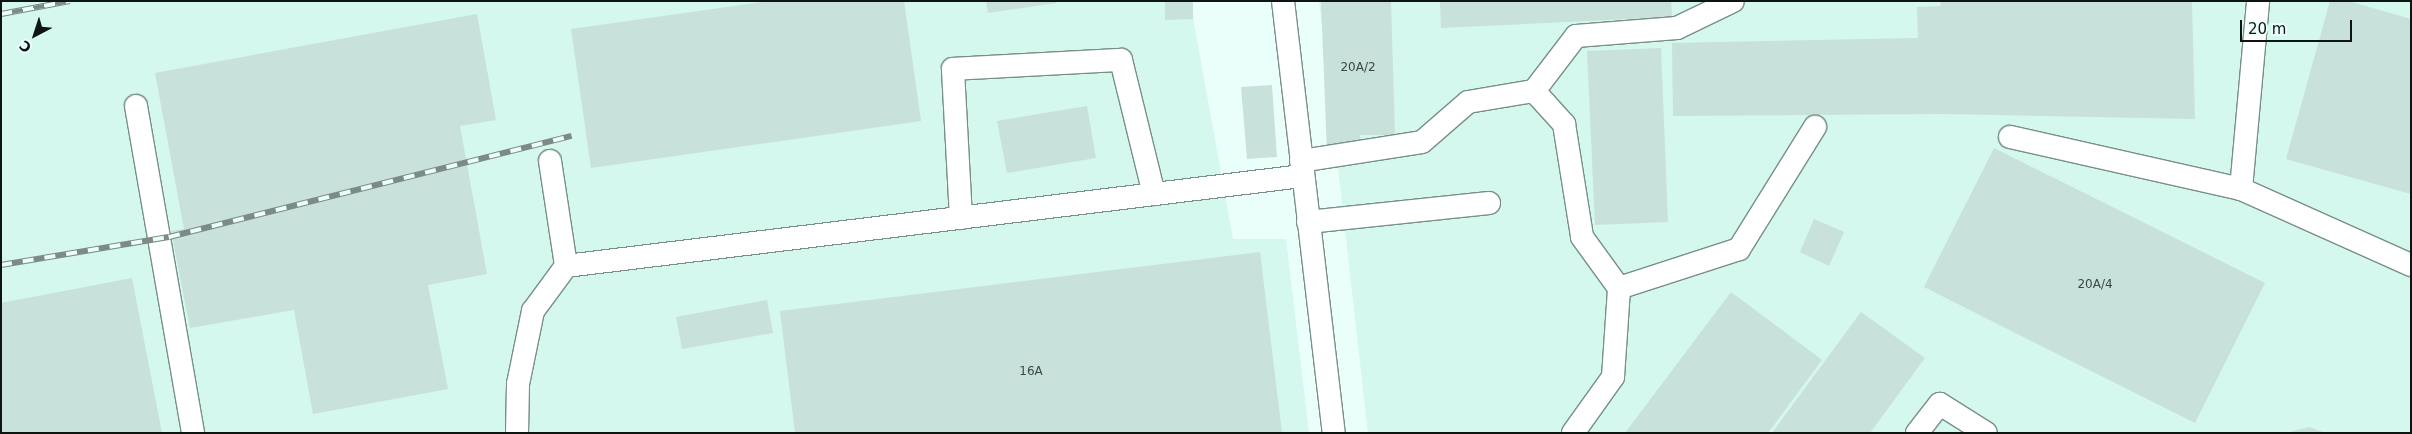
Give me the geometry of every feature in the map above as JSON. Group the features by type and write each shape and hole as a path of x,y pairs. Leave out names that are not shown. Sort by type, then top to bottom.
{"lane":[{"path":"1283,1 1334,433"},
{"path":"566,266 1154,194 1302,169 1422,142 1468,102 1534,91 1576,36 1677,28 1733,1"},
{"path":"2241,189 2258,1"},
{"path":"961,218 953,69 1121,60 1154,194"},
{"path":"1534,91 1564,124 1582,237 1619,288 1614,377 1573,433"},
{"path":"136,106 193,433"},
{"path":"1619,288 1738,248 1815,127"},
{"path":"2010,136 2241,189 2411,265"},
{"path":"517,433 518,384 533,311 566,266 550,161"},
{"path":"1308,222 1489,203"},
{"path":"1917,433 1940,404 1986,433"}],"shaded area":[{"path":"1,1 1190,1 1233,239 1286,239 1309,433 1,433"},
{"path":"1319,1 2411,1 2411,433 1368,433"}],"building":[{"path":"769,1 904,1 921,121 591,168 571,29"},
{"path":"986,1 1056,1 1056,3 988,13"},
{"path":"1165,1 1193,1 1193,19 1165,20"},
{"path":"1321,1 1391,1 1395,135 1360,135 1360,152 1327,153"},
{"path":"1440,1 1671,1 1672,17 1441,28"},
{"path":"1940,1 2192,1 2195,119 1942,114 1673,116 1672,43 1918,38 1917,7 1941,6"},
{"path":"2330,1 2348,1 2411,19 2411,194 2286,159"},
{"path":"477,14 496,120 460,126 487,274 428,285 448,389 313,414 294,310 190,328 171,231 184,229 155,73"},
{"path":"1661,48 1668,222 1595,225 1587,51"},
{"path":"1272,85 1277,157 1247,159 1241,87"},
{"path":"1087,106 1096,158 1007,173 997,121"},
{"path":"1994,148 2265,283 2195,423 1924,287"},
{"path":"1814,219 1844,232 1829,266 1800,252"},
{"path":"1260,252 1282,433 795,433 780,311"},
{"path":"132,278 162,433 1,433 1,303"},
{"path":"1731,292 1822,360 1768,433 1625,433"},
{"path":"767,300 773,333 682,349 676,317"},
{"path":"1861,312 1925,358 1870,433 1772,433"},
{"path":"2309,427 2326,433 2290,433 2290,432"}],"railway":[{"path":"1,14 70,1"},
{"path":"1,265 169,237 572,136"}]}
